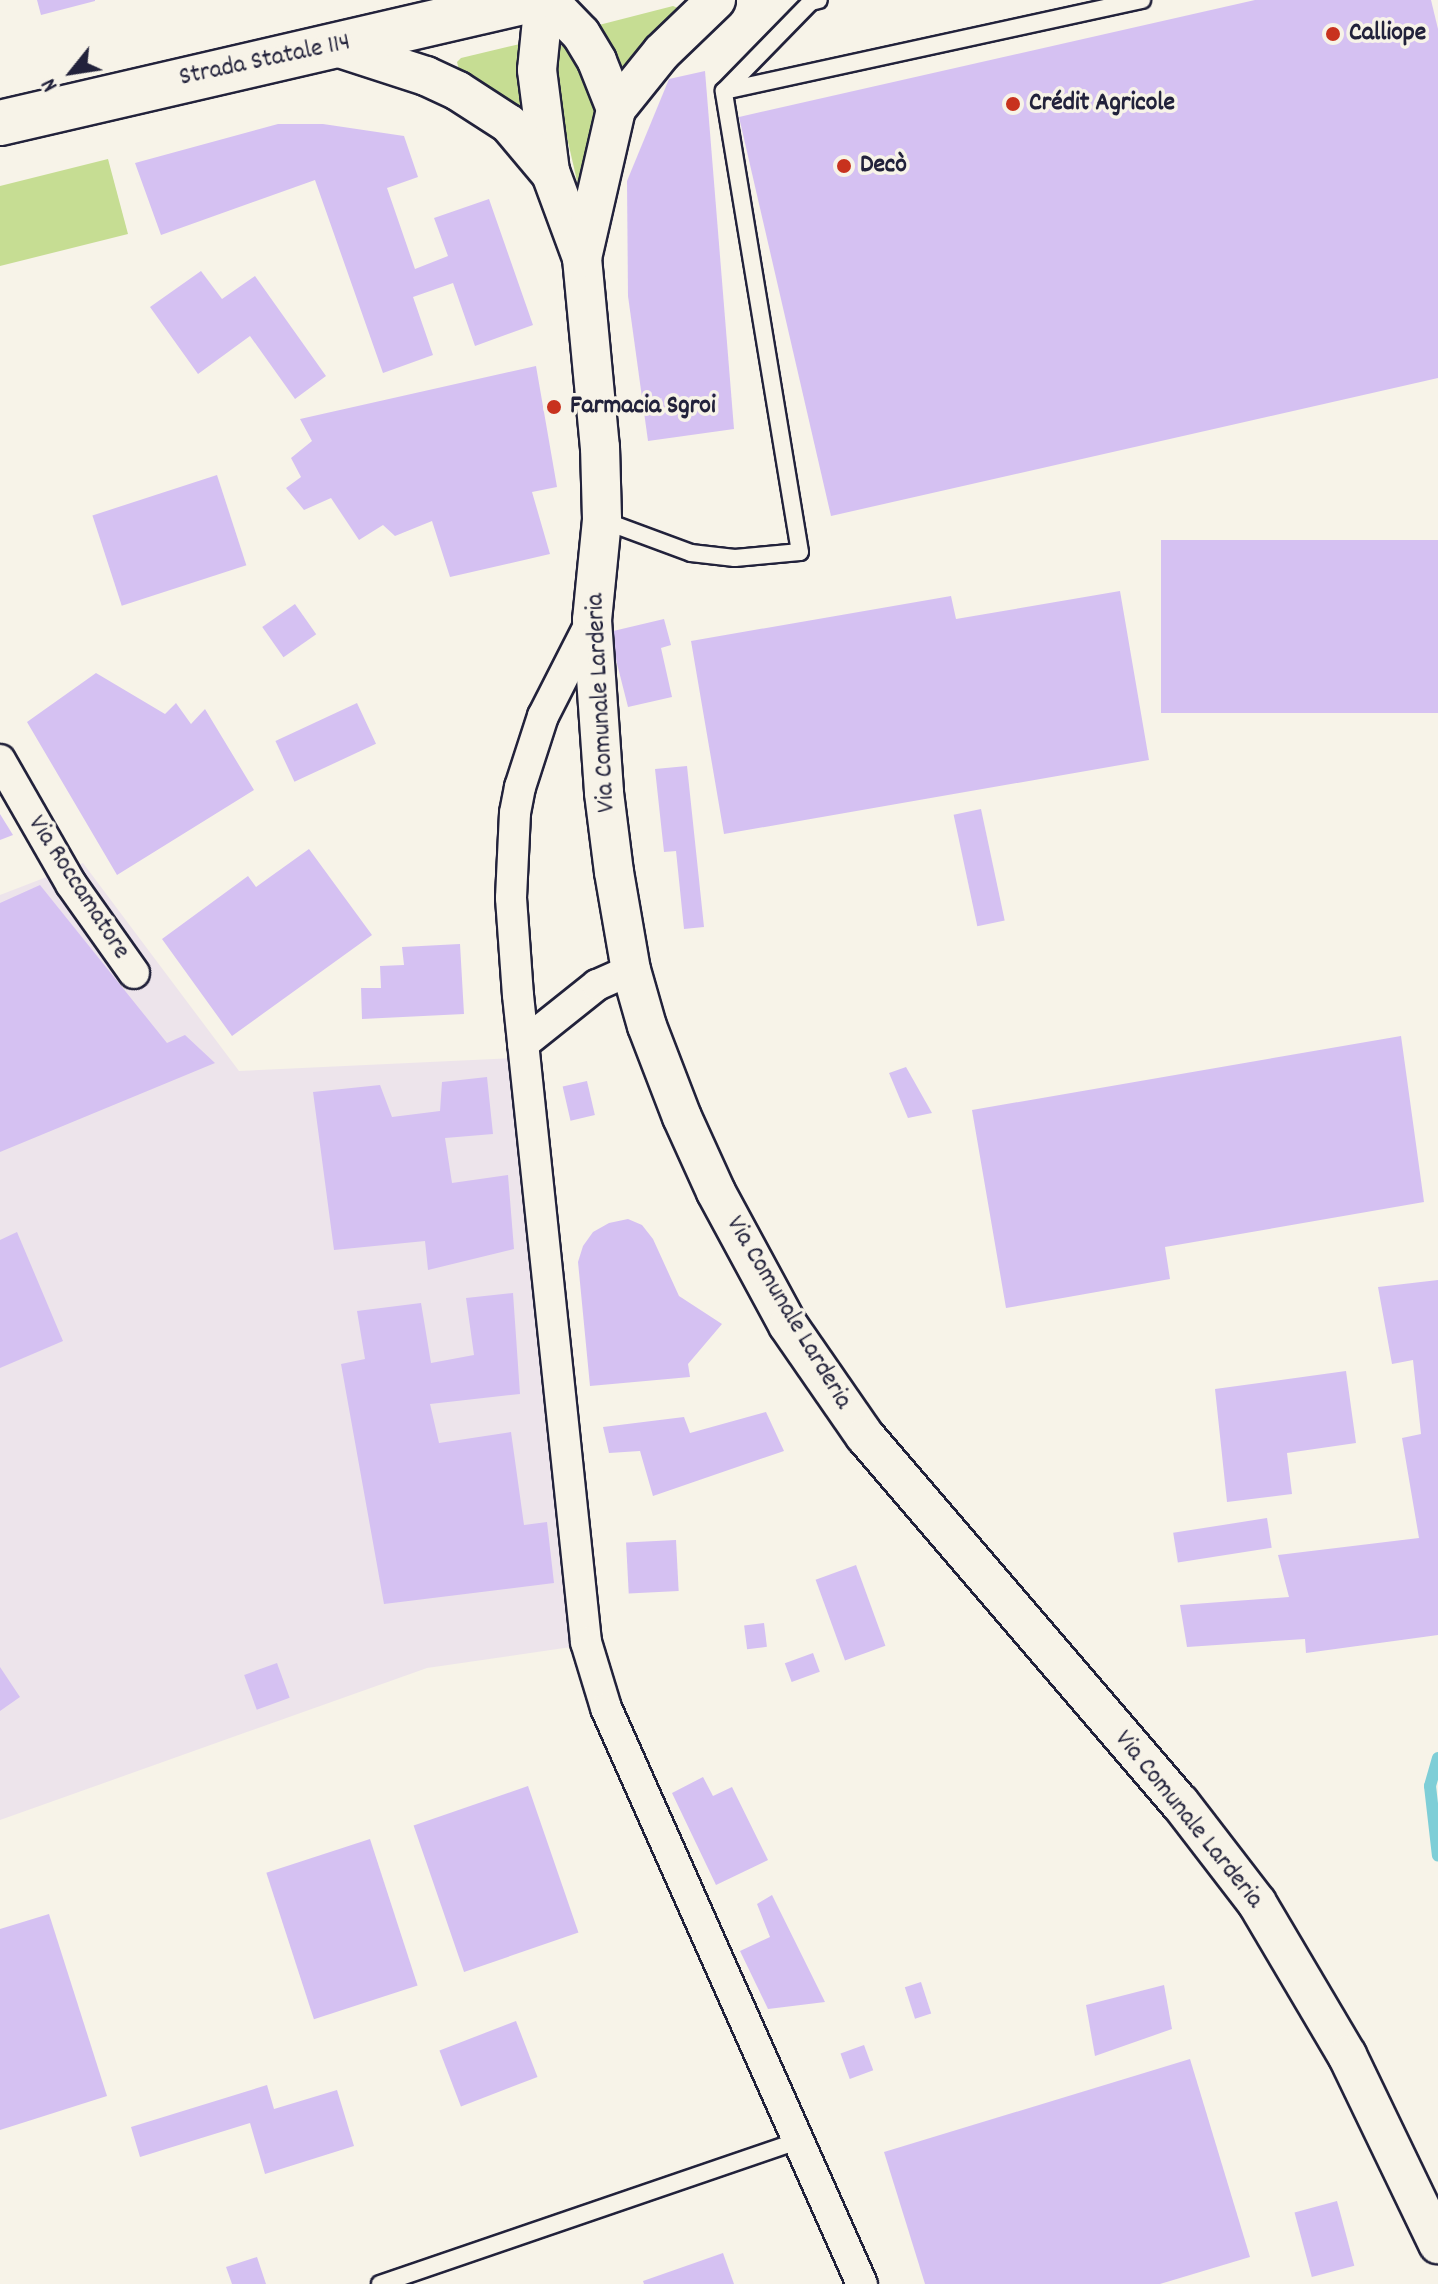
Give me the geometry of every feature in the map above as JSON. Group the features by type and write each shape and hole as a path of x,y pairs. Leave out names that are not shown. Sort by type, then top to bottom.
{"main road":[{"name":"Strada Statale 114","path":"0,123 531,0"}],"street":[{"name":"Via Comunale Larderia","path":"546,0 537,70 551,174 582,258 600,447 602,520 592,620 604,793 631,970 651,1039 687,1130 742,1243 804,1350 898,1477 1180,1803 1257,1903 1322,2007 1438,2244"},
{"path":"546,0 581,34 597,61 616,109"},
{"name":"Via Comunale Larderia","path":"582,258 616,109 662,52 716,0"},
{"name":"Via Comunale Larderia","path":"333,46 426,76 458,91 509,124 551,174"},
{"path":"592,620 543,716 515,813 511,898 523,1044 586,1642 606,1708 862,2284"},
{"name":"Via Roccamatore","path":"0,760 71,884 134,973"},
{"path":"523,1044 597,985 631,970"}],"lane":[{"path":"724,91 811,2 819,0"},
{"path":"724,91 1142,0"},
{"path":"602,520 691,553 735,558 800,552 724,91"},
{"path":"380,2284 798,2141"}],"shaded area":[{"path":"83,863 239,1071 516,1058 578,1646 427,1668 0,1820 0,895"}],"green space":[{"path":"673,6 678,8 678,14 626,81 595,26"},
{"path":"520,44 523,46 526,113 459,70 457,62 461,58"},
{"path":"563,45 570,48 584,68 597,110 581,187 560,107 557,48"},
{"path":"108,159 128,234 0,266 0,186"}],"building":[{"path":"37,0 95,0 95,1 41,15"},
{"path":"1255,0 1431,0 1438,29 1438,378 831,516 739,117"},
{"path":"705,71 734,429 648,441 628,296 627,181 669,79"},
{"path":"278,124 323,124 404,136 418,177 387,188 415,269 448,256 434,218 489,199 533,325 475,346 453,283 413,297 433,355 383,373 315,180 161,235 135,163"},
{"path":"201,271 222,299 255,276 326,376 295,399 250,336 198,374 150,307"},
{"path":"536,366 557,487 532,492 550,554 450,577 432,521 395,536 383,525 359,540 331,498 304,510 286,488 301,477 291,458 312,441 300,419"},
{"path":"217,475 246,565 122,606 92,515"},
{"path":"1161,540 1438,540 1438,713 1161,713"},
{"path":"1120,591 1149,760 724,834 691,641 951,596 956,619"},
{"path":"295,604 316,634 283,657 262,627"},
{"path":"664,619 671,645 661,648 672,697 628,707 609,632"},
{"path":"96,673 165,714 176,703 191,724 205,709 254,790 117,875 27,722"},
{"path":"357,703 376,744 294,782 275,741"},
{"path":"687,766 704,927 684,929 676,851 664,852 655,769"},
{"path":"981,809 1005,921 977,926 954,815"},
{"path":"0,814 13,835 0,840"},
{"path":"309,849 372,935 232,1036 162,939 248,876 256,887"},
{"path":"40,885 167,1043 185,1035 215,1063 0,1152 0,903"},
{"path":"460,944 464,1014 362,1019 361,988 381,988 380,966 404,965 402,947"},
{"path":"1401,1036 1424,1202 1165,1247 1170,1279 1006,1308 972,1110"},
{"path":"906,1067 932,1113 908,1118 889,1073"},
{"path":"487,1077 493,1134 445,1138 452,1183 508,1175 514,1249 428,1270 425,1241 334,1250 313,1092 380,1085 392,1117 440,1111 442,1082"},
{"path":"587,1081 595,1115 571,1121 563,1087"},
{"path":"628,1219 642,1225 653,1239 679,1296 722,1324 688,1364 690,1377 590,1386 578,1262 583,1246 593,1232 609,1223"},
{"path":"17,1232 63,1341 0,1368 0,1240"},
{"path":"1438,1280 1438,1635 1306,1653 1305,1639 1187,1647 1180,1605 1289,1597 1278,1555 1419,1538 1402,1438 1421,1434 1413,1360 1392,1364 1378,1287"},
{"path":"513,1293 520,1394 430,1404 439,1443 511,1432 524,1525 547,1522 554,1583 384,1604 341,1364 365,1359 357,1311 421,1303 431,1363 474,1355 466,1298"},
{"path":"1346,1371 1356,1443 1287,1453 1292,1494 1227,1502 1215,1389"},
{"path":"766,1412 784,1451 653,1496 640,1451 609,1453 603,1427 684,1417 690,1433"},
{"path":"1267,1518 1272,1548 1178,1562 1173,1533"},
{"path":"676,1540 679,1591 629,1594 626,1543"},
{"path":"856,1565 885,1646 845,1661 816,1580"},
{"path":"764,1623 767,1647 747,1649 744,1625"},
{"path":"813,1653 820,1672 792,1682 785,1663"},
{"path":"277,1663 290,1698 257,1710 244,1675"},
{"path":"0,1667 20,1697 0,1711"},
{"path":"703,1777 713,1796 732,1787 768,1860 716,1885 672,1793"},
{"path":"528,1786 578,1933 464,1972 414,1825"},
{"path":"370,1839 418,1985 314,2019 266,1873"},
{"path":"772,1895 825,2002 768,2009 740,1951 770,1937 757,1904"},
{"path":"49,1914 107,2096 0,2130 0,1929"},
{"path":"921,1982 931,2013 915,2019 905,1987"},
{"path":"1164,1985 1172,2029 1095,2056 1086,2005"},
{"path":"516,2021 538,2077 461,2106 439,2050"},
{"path":"864,2045 873,2070 850,2079 841,2054"},
{"path":"1190,2059 1250,2257 1160,2284 925,2284 884,2152"},
{"path":"267,2085 274,2109 337,2090 354,2146 265,2174 250,2123 140,2157 131,2127"},
{"path":"1337,2201 1354,2266 1312,2277 1294,2212"},
{"path":"723,2253 734,2284 644,2284 643,2281"},
{"path":"257,2257 266,2284 232,2284 226,2267"}],"waterway":[{"path":"1438,1758 1430,1786 1438,1856"}],"place":[{"name":"Calliope","path":"1333,34"},
{"name":"Crédit Agricole","path":"1013,104"},
{"name":"Decò","path":"844,166"},
{"name":"Farmacia Sgroi","path":"554,407"}]}
